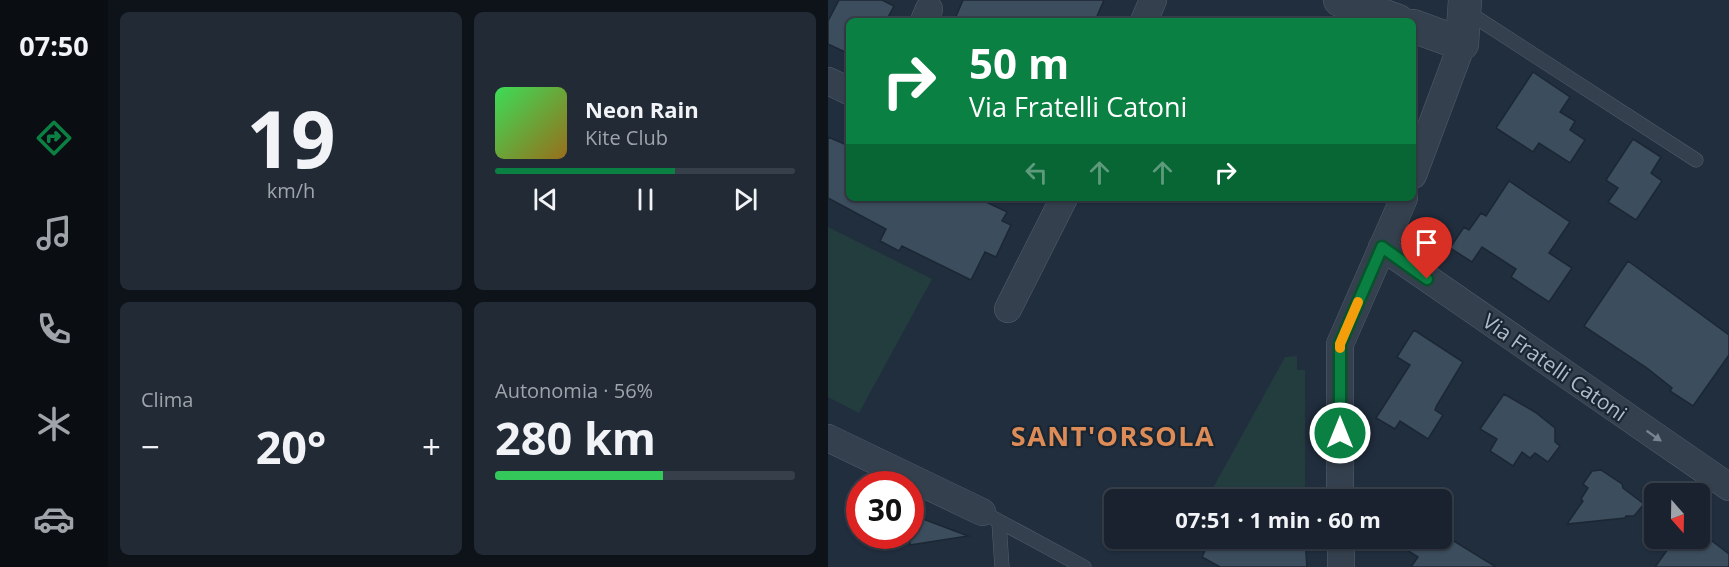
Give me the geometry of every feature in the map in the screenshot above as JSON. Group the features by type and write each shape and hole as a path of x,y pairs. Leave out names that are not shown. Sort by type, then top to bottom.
{"street":[{"path":"1145,18 1153,0"},
{"path":"1340,0 1390,18"},
{"path":"1416,167 1462,44 1465,5"},
{"path":"1416,27 1462,44"},
{"path":"828,81 846,90"},
{"path":"1008,309 1062,201"},
{"path":"1340,489 1340,344 1403,201"},
{"name":"Via Fratelli Catoni","path":"1382,247 1729,487"},
{"path":"828,438 991,517"},
{"path":"1341,549 1341,567"}],"lane":[{"path":"1465,5 1696,160"},
{"path":"991,517 1002,567"},
{"path":"991,517 1084,567"}],"green space":[{"path":"828,227 932,279 859,413 828,397"},
{"path":"1297,356 1297,370 1305,370 1305,489 1212,489 1285,357"}],"building":[{"path":"839,0 882,0 894,6 888,18 846,18 846,53 828,44 828,21"},
{"path":"963,0 1104,0 1096,18 955,18"},
{"path":"1533,72 1570,97 1560,112 1575,121 1570,130 1585,140 1570,163 1539,143 1533,152 1496,128"},
{"path":"828,137 846,145 846,201 984,201 1007,212 1002,221 1011,225 996,257 985,252 971,280 902,246 899,251 880,241 886,229 828,198"},
{"path":"1633,139 1661,157 1651,173 1662,181 1636,220 1608,202 1618,188 1606,180"},
{"path":"1509,181 1570,222 1549,253 1572,268 1549,302 1511,277 1516,269 1482,247 1472,262 1450,248 1464,227 1469,230 1481,213 1486,216"},
{"path":"1628,261 1729,335 1729,355 1693,406 1670,391 1672,388 1647,368 1584,326"},
{"path":"1414,330 1463,362 1437,405 1435,410 1443,415 1428,439 1400,421 1395,429 1376,418 1410,365 1397,357"},
{"path":"1504,394 1535,412 1555,428 1555,442 1560,446 1548,462 1535,453 1530,458 1522,452 1513,466 1490,451 1497,439 1480,429"},
{"path":"1601,470 1622,484 1623,488 1644,504 1634,516 1567,524 1583,501 1581,499 1588,488 1583,484 1592,471"},
{"path":"924,519 968,536 924,543"},
{"path":"1452,540 1496,567 1411,567 1418,557 1405,549 1452,549"},
{"path":"1710,540 1729,554 1729,567 1655,567 1668,549 1710,549"},
{"path":"1206,549 1306,549 1307,567 1220,567 1202,557"}],"slow traffic":[{"path":"1340,348 1358,302"}],"district":[{"name":"SANT'ORSOLA","path":"1113,435"}],"route":[{"path":"1340,433 1340,344 1382,247 1427,279"}]}
